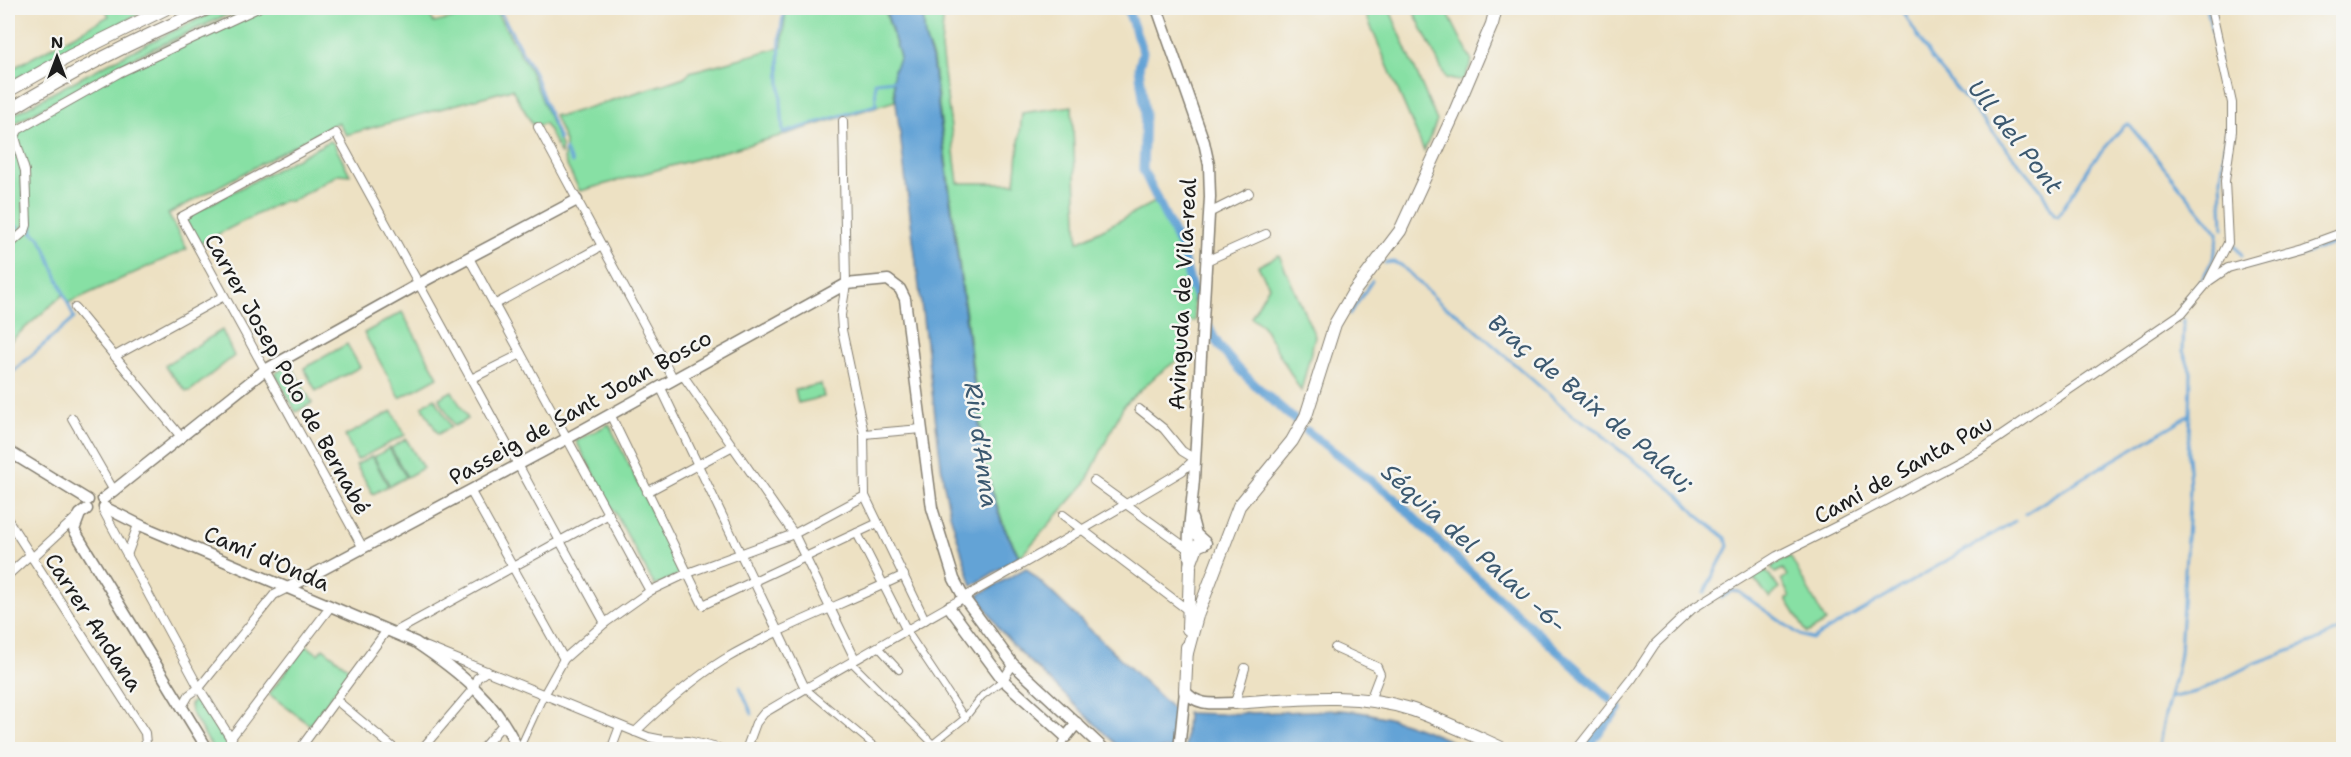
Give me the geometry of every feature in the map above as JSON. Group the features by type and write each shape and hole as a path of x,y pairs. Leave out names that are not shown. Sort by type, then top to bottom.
{"main road":[{"path":"8,91 70,56 167,8"},
{"path":"8,111 78,70 209,8"},
{"path":"1185,691 1187,652 1193,613 1218,564 1239,506 1292,441 1306,416 1335,324 1353,293 1400,231 1454,114 1492,24 1496,8"},
{"path":"1212,576 1199,579 1194,575 1190,566 1197,546 1221,538 1229,530"},
{"name":"Avinguda de Vila-real","path":"1205,543 1215,549 1218,564"},
{"name":"Avinguda de Vila-real","path":"1190,566 1193,613"},
{"path":"1235,703 1327,697 1370,700 1412,710 1506,750"}],"street":[{"path":"8,246 26,231 27,225 25,171 15,137 18,130 119,73 258,8"},
{"name":"Avinguda de Vila-real","path":"1157,8 1204,142 1209,165 1209,213 1192,519 1196,534 1205,543"},
{"path":"2209,281 2228,243 2225,181 2232,131 2232,103 2211,8"},
{"path":"843,121 846,284 841,315 842,330 864,434 865,496 925,620"},
{"path":"538,127 602,246 677,376 794,534 853,660 933,744"},
{"name":"Carrer Josep Polo de Bernabé","path":"363,548 181,217 336,133 419,284"},
{"path":"1209,213 1249,193"},
{"path":"8,451 95,514 104,506 114,491 265,370 419,284 577,200"},
{"name":"Camí de Santa Pau","path":"1576,750 1632,679 1655,644 1692,609 1777,556 1950,469 1979,451 2182,313 2209,281 2228,268 2244,261 2303,247 2343,232"},
{"path":"1206,261 1266,234"},
{"path":"494,305 602,246"},
{"path":"468,258 650,591"},
{"name":"Passeig de Sant Joan Bosco","path":"288,588 568,438 846,284 881,279 896,284 905,299 921,429"},
{"path":"419,284 605,623"},
{"path":"115,356 224,296"},
{"path":"75,308 182,438"},
{"path":"471,379 521,354"},
{"path":"660,386 805,688 879,750"},
{"path":"765,750 747,747 756,723 764,712 1182,471 1195,459 1182,451 1164,429 1139,409"},
{"path":"610,414 703,605 878,523"},
{"path":"72,418 114,491"},
{"path":"864,434 921,429 932,508 945,556 964,598 1013,664 1105,750"},
{"path":"647,492 731,447"},
{"path":"1182,471 1194,479"},
{"path":"1094,482 1188,549"},
{"path":"470,490 564,659"},
{"path":"8,574 69,528 96,496 104,506 127,555 199,688 238,750"},
{"path":"518,747 522,745 544,695 564,659 605,623 650,591 740,552 794,534 865,496"},
{"name":"Camí d'Onda","path":"104,506 138,525 635,732 663,740 677,740 726,750"},
{"path":"301,749 390,631 609,514"},
{"path":"1063,515 1193,613"},
{"name":"Avinguda de Vila-real","path":"1190,566 1188,529 1192,519"},
{"name":"Carrer Andana","path":"8,520 145,733 144,747"},
{"path":"127,555 138,525"},
{"path":"69,528 208,750"},
{"path":"857,533 907,631 964,718"},
{"path":"635,732 682,691 723,660 904,575"},
{"path":"267,579 274,595"},
{"path":"182,707 189,695 199,688 274,595 288,588"},
{"path":"230,739 331,606"},
{"path":"949,607 1003,680 1066,738"},
{"name":"Camí d'Onda","path":"415,642 454,668 492,707 518,747"},
{"path":"878,647 899,670"},
{"path":"1335,648 1377,667 1380,674 1370,700"},
{"path":"925,750 964,718 982,696 1003,680 1013,664"},
{"path":"1185,691 1191,699 1199,702 1235,703 1245,668"},
{"path":"421,750 473,688 477,678 486,671"},
{"path":"1179,750 1185,691"},
{"path":"336,700 396,750"},
{"path":"482,750 504,723"},
{"path":"1058,750 1077,723"},
{"path":"610,750 620,726"},
{"path":"672,750 677,740"}],"green space":[{"path":"105,8 150,8 8,83 8,71 109,16"},
{"path":"223,8 242,8 137,56 8,127 8,118 34,103 87,74"},
{"path":"252,8 426,8 434,23 494,8 530,71 561,146 561,155 545,123 534,127 512,89 346,135 338,122 168,214 187,249 68,303 64,294 8,343 8,248 29,228 17,138 13,131 114,72 161,48"},
{"path":"786,8 884,8 900,57 894,78 895,101 780,136 580,191 564,160 565,142 554,115 561,116 664,84 684,77 690,72 782,47"},
{"path":"923,8 944,8 941,49 958,183 1015,183 1022,113 1072,106 1078,242 1157,201 1177,245 1187,273 1194,304 1195,321 1183,323 1188,352 1157,375 1124,405 1085,484 1020,557 1004,526 986,470 933,58 925,38"},
{"path":"1363,8 1389,8 1437,121 1424,151"},
{"path":"1412,8 1445,8 1472,61 1464,79 1458,81 1446,78"},
{"path":"10,132 20,156 25,225 8,243 8,133"},
{"path":"330,141 334,144 350,175 339,174 292,201 283,201 199,244 186,222 189,215"},
{"path":"1279,255 1315,336 1301,391 1263,326 1251,317 1269,286 1258,266"},
{"path":"402,312 438,377 400,398 364,333"},
{"path":"222,330 234,356 190,391 186,391 165,365"},
{"path":"347,344 360,367 316,391 304,368"},
{"path":"291,365 312,403 296,412 275,373"},
{"path":"821,384 824,397 798,403 795,390"},
{"path":"452,391 468,419 454,426 439,398"},
{"path":"435,398 451,427 438,434 422,406"},
{"path":"392,411 405,435 357,460 345,436"},
{"path":"609,424 682,573 655,586 576,441"},
{"path":"406,439 423,468 407,477 391,448"},
{"path":"389,448 406,477 390,486 374,457"},
{"path":"372,456 388,486 373,494 356,465"},
{"path":"1790,556 1826,622 1807,633 1786,599 1790,597 1781,580 1787,576 1783,569 1775,573 1771,567"},
{"path":"1766,570 1779,589 1770,598 1752,577"},
{"path":"306,645 318,654 323,648 351,670 310,725 269,694"},
{"path":"195,699 203,700 229,749 213,749 191,712 190,705"}],"water":[{"name":"Riu d'Anna","path":"885,8 922,8 925,38 932,59 985,471 1002,524 1019,557 972,586 950,514 943,480 893,78 900,57"},
{"path":"1026,568 1175,711 1173,749 1121,749 999,629 978,595"},
{"path":"1339,710 1390,718 1470,749 1185,750 1187,713"}],"waterway":[{"path":"498,8 534,73 559,140"},
{"path":"785,8 779,54 783,133 876,105 875,82 895,80"},
{"name":"Séquia del Palau -6-","path":"1127,8 1143,52 1139,67 1145,112 1143,170 1180,246 1191,285 1198,299"},
{"name":"Ull del Pont","path":"1901,8 1931,58 2041,190 2054,214 2058,216 2091,164 2122,128 2127,124 2130,126 2218,233 2212,261 2183,303"},
{"path":"2207,8 2218,59"},
{"path":"2223,228 2221,179 2228,127"},
{"path":"565,150 572,163"},
{"path":"31,217 33,231"},
{"path":"8,224 18,227"},
{"path":"8,376 74,318 45,247 39,237 32,232"},
{"path":"2251,266 2292,258 2344,240"},
{"path":"2233,244 2242,255"},
{"name":"Braç de Baix de Palau;","path":"1385,263 1393,262 1401,265 1442,305 1458,314 1571,414 1599,431 1609,442 1678,494 1697,515 1726,538 1728,546 1704,593"},
{"path":"1350,314 1372,281"},
{"name":"Ull del Pont","path":"2184,320 2183,351 2191,372 2190,415"},
{"name":"Séquia del Palau -6-","path":"1209,327 1224,352 1235,364 1295,420"},
{"name":"Braç de Baix de Palau;","path":"2025,514 2190,415 2188,452 2190,488 2180,652 2159,750"},
{"name":"Séquia del Palau -6-","path":"1307,431 1394,498 1453,556 1610,699"},
{"name":"Braç de Baix de Palau;","path":"1721,598 1732,591 1739,592 1800,635 1812,639 2015,521"},
{"path":"2170,698 2199,691 2253,664 2311,643 2344,628"},
{"path":"740,687 752,714"},
{"name":"Séquia del Palau -6-","path":"1584,750 1619,708"}]}
